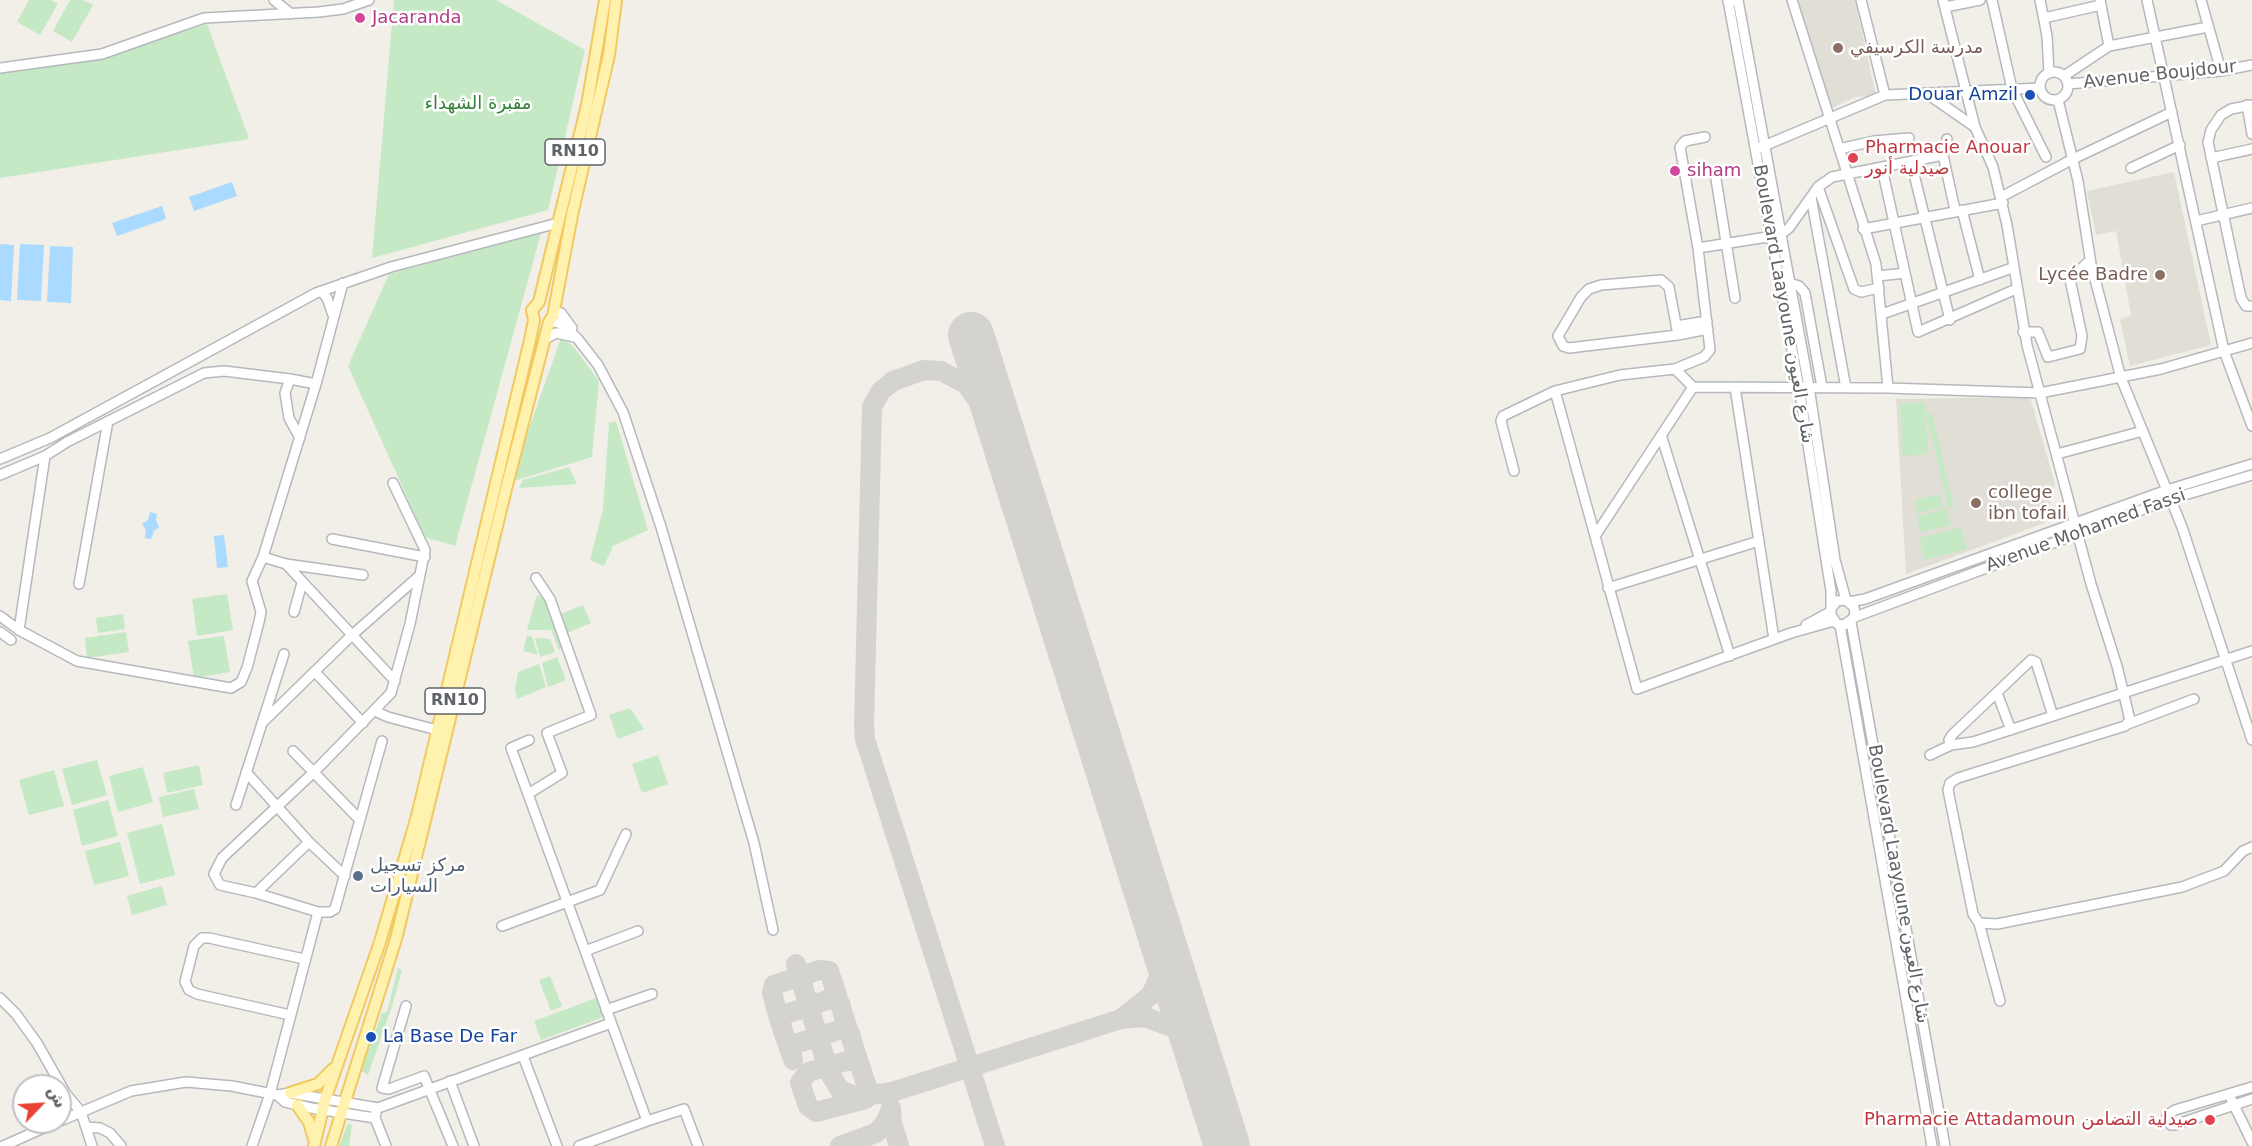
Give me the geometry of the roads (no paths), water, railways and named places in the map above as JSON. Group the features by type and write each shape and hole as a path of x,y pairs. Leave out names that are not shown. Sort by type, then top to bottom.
{"main road":[{"name":"RN10","path":"315,1144 337,1064 380,942 410,842 534,320 532,310 538,302 597,55 605,0"},
{"name":"RN10","path":"331,1146 341,1108 396,939 551,316 613,29 616,0"},
{"path":"534,320 538,323 551,316 544,301 538,302"},
{"path":"290,1093 318,1084 337,1064"},
{"path":"297,1105 309,1122 315,1144"}],"street":[{"path":"274,0 291,14"},
{"path":"0,68 102,54 204,18 343,9 369,0"},
{"path":"613,29 621,0"},
{"path":"1792,0 1878,276 1888,388"},
{"path":"1861,0 1885,95"},
{"path":"1980,0 1944,3 1975,127 1993,167 2002,200 2024,332 2078,534 2125,693 2128,724"},
{"path":"1992,0 2012,89 2046,157"},
{"path":"2040,0 2049,72"},
{"path":"2148,0 2224,351 2252,426"},
{"path":"2201,0 2221,71"},
{"name":"Boulevard Laayoune شارع العيون","path":"1731,1 1835,560 1848,601"},
{"path":"2044,18 2100,3 2109,46"},
{"path":"2049,72 2041,80 2040,88 2044,97 2058,100 2066,94 2066,80 2081,63 2109,46 2208,27"},
{"path":"2081,63 2088,83"},
{"name":"Avenue Boujdour","path":"2066,80 2088,83 2221,71 2252,65"},
{"path":"2049,72 2066,80"},
{"path":"1759,148 1885,95 2040,88"},
{"path":"1926,93 1975,127"},
{"path":"2058,100 2073,159 2091,264 2121,378 2169,495 2252,740"},
{"path":"2252,134 2249,105 2225,112 2217,121 2209,138 2211,158 2241,298 2246,306 2252,306"},
{"path":"1863,229 2002,200 2073,159 2172,112"},
{"path":"1514,471 1502,417 1555,391 1620,375 1676,369 1707,353 1710,345 1698,248 1680,147 1685,141 1705,137"},
{"path":"1839,149 1867,142 1909,138"},
{"path":"1947,139 1943,155 1980,280"},
{"path":"2131,168 2180,145"},
{"path":"2211,158 2252,149"},
{"path":"1698,248 1776,236 1789,228 1818,187 1827,179 1847,173 1943,155"},
{"path":"1911,162 1950,320"},
{"path":"1882,168 1919,333 2016,289"},
{"path":"1714,173 1735,298"},
{"path":"1818,187 1854,289 1861,292 1879,288"},
{"path":"1811,197 1839,339 1846,388"},
{"path":"2196,221 2252,208"},
{"path":"0,459 50,438 163,374 228,342 265,319 321,291 495,238 558,223"},
{"name":"Boulevard Laayoune شارع العيون","path":"1776,236 1790,283 1831,610"},
{"path":"2024,332 2038,332 2048,357 2080,349 2082,336 2070,279 2087,263 2091,264"},
{"path":"1882,314 2012,268"},
{"path":"1878,276 1905,273"},
{"path":"1677,331 1668,284 1661,280 1600,285 1589,289 1581,297 1558,336 1563,346 1569,348 1677,331 1708,325"},
{"path":"0,616 19,630 77,661 231,688 241,682 247,669 261,612 252,581 263,557 300,438 344,283"},
{"path":"1790,283 1799,286 1804,293 1822,387"},
{"path":"321,291 327,298 334,318"},
{"path":"551,316 577,338 598,365 623,412 661,527 754,843 773,930"},
{"path":"545,339 556,333 577,338"},
{"path":"1676,369 1693,387 1888,388 2040,393 2121,378 2252,343"},
{"path":"0,475 45,456 108,421 204,373 224,371 316,384"},
{"path":"290,379 285,400 290,418 300,438"},
{"path":"1595,536 1662,438 1693,387"},
{"path":"1735,387 1774,639"},
{"path":"1555,391 1637,689 1791,633 1853,620 1854,607 1848,601 1838,601 1831,610 1791,633"},
{"path":"79,584 108,421"},
{"path":"2057,454 2144,431"},
{"path":"1662,438 1730,656"},
{"path":"19,630 45,456"},
{"name":"Avenue Mohamed Fassi","path":"1853,620 2078,534 2169,495 2252,464"},
{"name":"Avenue Mohamed Fassi","path":"1848,601 1865,599 2075,522 2169,495 2252,475"},
{"path":"382,741 335,909 330,912 318,912 256,893 220,885 214,874 222,858 313,772 391,693 425,556 423,545 393,483"},
{"path":"332,539 425,556"},
{"path":"1608,588 1759,541"},
{"path":"263,557 286,564 363,575"},
{"path":"286,564 395,681"},
{"path":"263,722 351,636 419,576"},
{"path":"528,794 562,773 548,733 591,715 550,599 536,578"},
{"path":"294,612 302,583"},
{"path":"1831,610 1837,623"},
{"name":"Boulevard Laayoune شارع العيون","path":"1853,620 1945,1146"},
{"name":"Boulevard Laayoune شارع العيون","path":"1837,623 1932,1146"},
{"path":"0,632 11,640"},
{"path":"1930,755 1951,745 1972,742 2011,730 2252,651"},
{"path":"236,805 284,654"},
{"path":"1951,745 1949,740 1952,735 2033,660 2053,716"},
{"path":"315,672 363,723"},
{"path":"1997,693 2011,730"},
{"path":"2000,1001 1979,924 1973,915 1948,790 1950,783 2128,724 2194,699"},
{"path":"375,711 388,717 437,730"},
{"path":"529,740 512,748 647,1121"},
{"path":"293,752 360,820"},
{"path":"246,772 309,843 345,876"},
{"path":"502,926 600,890 626,834"},
{"path":"256,893 309,843"},
{"path":"1979,924 1997,924 2182,887 2224,871 2243,851 2252,847"},
{"path":"252,1146 274,1095 290,1015 318,912"},
{"path":"585,951 638,931"},
{"path":"290,1015 197,994 189,990 185,982 197,942 209,938 304,959"},
{"path":"606,1010 652,994"},
{"path":"0,998 30,1033 66,1094 81,1112 92,1146"},
{"path":"406,1006 382,1088 389,1089 424,1076 453,1146"},
{"path":"274,1095 297,1105 378,1108 611,1023"},
{"path":"523,1056 557,1146"},
{"path":"450,1081 474,1146"},
{"path":"72,1116 131,1091 168,1084 207,1083 274,1095 290,1093 324,1106"},
{"path":"2252,1087 2175,1110 2167,1115 2168,1123 2175,1125 2252,1099"},
{"path":"2229,1094 2251,1136"},
{"path":"341,1108 375,1119"},
{"path":"378,1108 375,1119 386,1146"},
{"path":"579,1146 684,1109 698,1146"},
{"path":"86,1127 100,1128 110,1133 121,1146"},
{"path":"3,1146 30,1134"}],"water":[{"path":"232,182 237,196 194,211 189,197"},
{"path":"162,206 166,219 117,236 112,223"},
{"path":"0,244 14,245 11,301 0,300"},
{"path":"20,244 44,245 41,301 17,300"},
{"path":"50,246 73,247 71,303 47,302"},
{"path":"150,512 157,514 156,520 159,527 154,531 151,539 145,538 146,530 142,524 148,520"},
{"path":"224,535 228,567 217,568 214,536"}],"place":[{"name":"Jacaranda","path":"360,18"},
{"name":"مدرسة الكرسيفي","path":"1838,48"},
{"name":"Douar Amzil","path":"2030,95"},
{"name":"Pharmacie Anouar صيدلية أنور","path":"1853,158"},
{"name":"siham","path":"1675,171"},
{"name":"Lycée Badre","path":"2160,275"},
{"name":"college ibn tofail","path":"1976,503"},
{"name":"مركز تسجيل السيارات","path":"358,876"},
{"name":"La Base De Far","path":"371,1037"},
{"name":"Pharmacie Attadamoun صيدلية التضامن","path":"2210,1120"}],"park label":[{"name":"مقبرة الشهداء","path":"478,104"}]}
